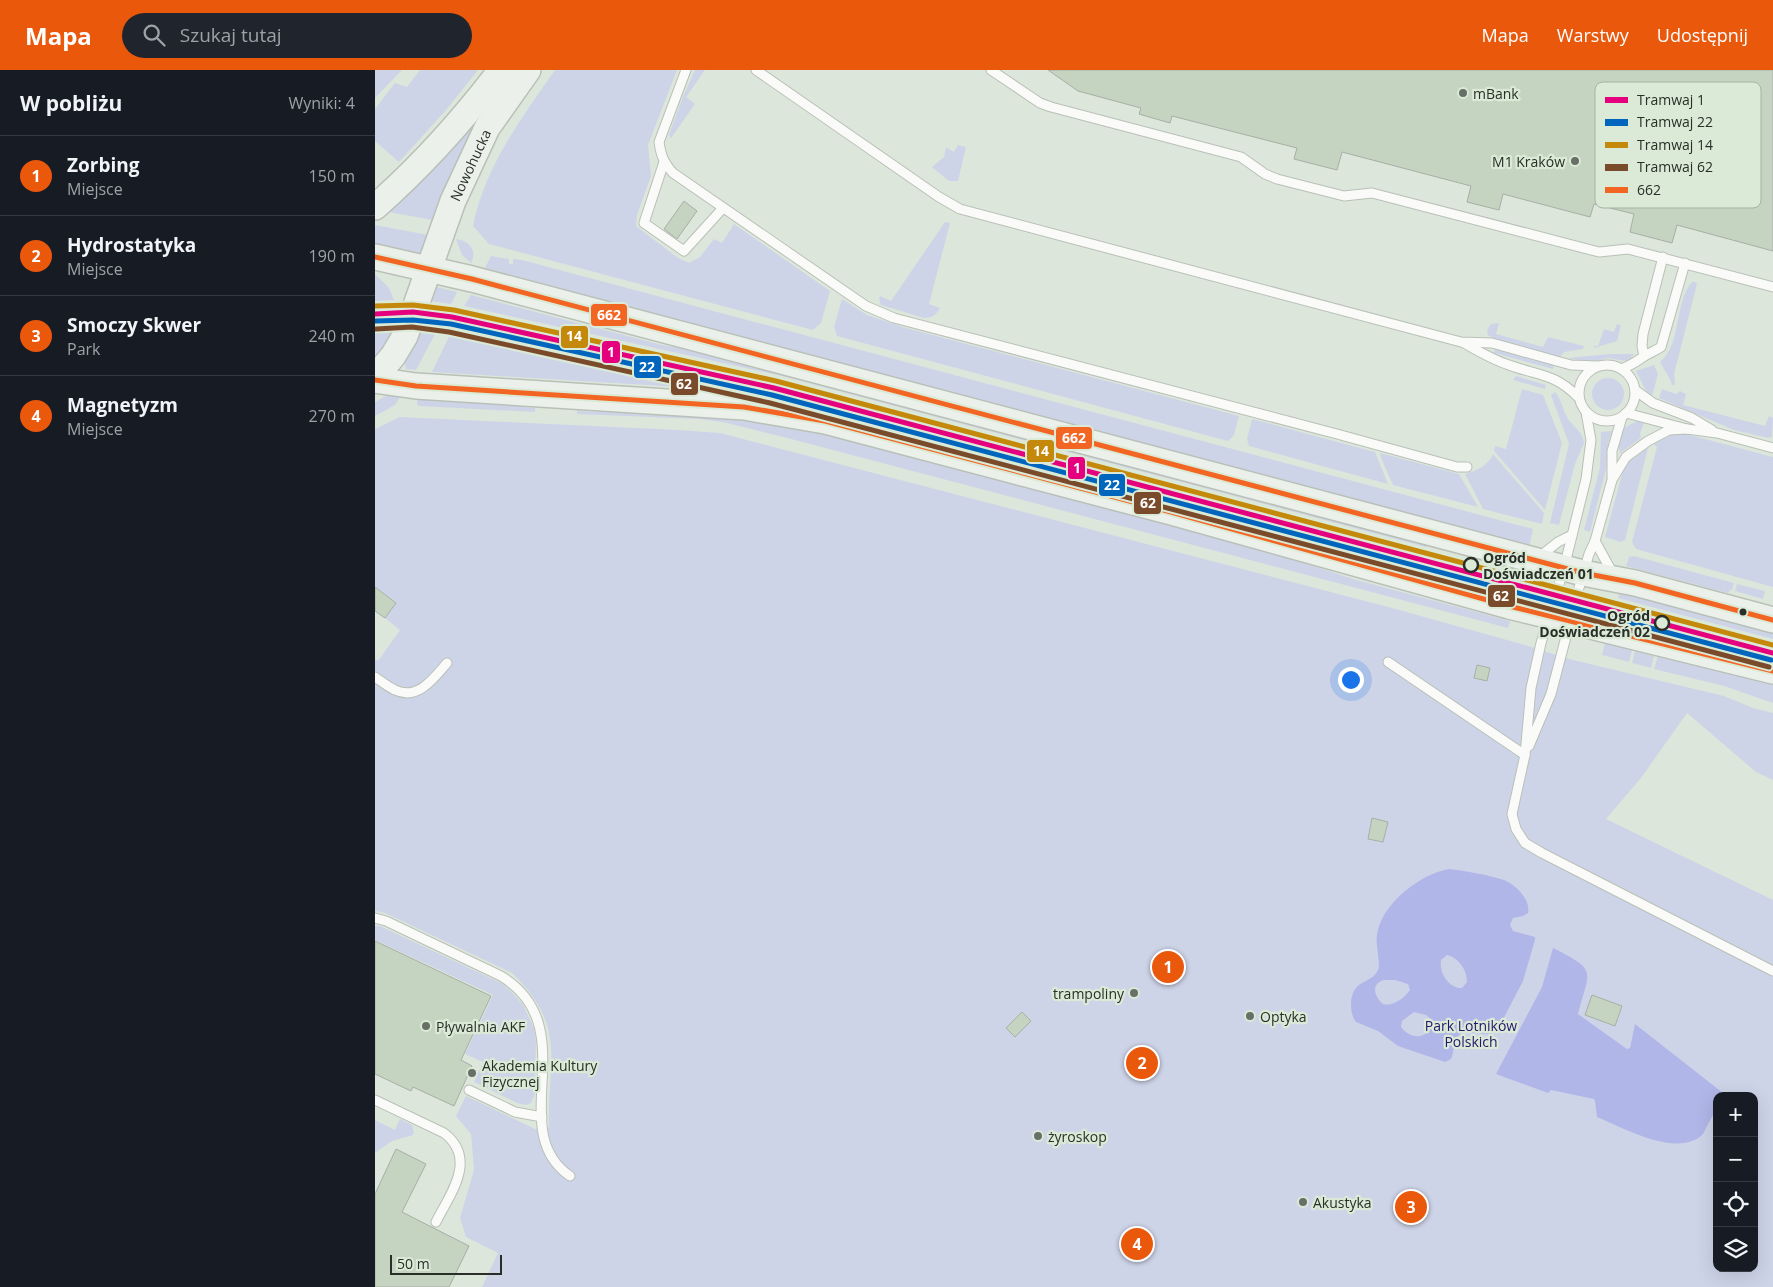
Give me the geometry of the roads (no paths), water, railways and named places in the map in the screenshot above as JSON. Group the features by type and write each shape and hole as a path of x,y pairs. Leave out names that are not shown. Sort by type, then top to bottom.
{"main road":[{"name":"Nowohucka","path":"375,207 403,182 450,134 501,70"},
{"name":"Nowohucka","path":"375,379 402,342 453,200 487,128 529,70"},
{"path":"375,257 478,281 1241,484 1773,620"},
{"path":"375,379 416,386 727,405 793,414 859,429 1171,512 1509,606 1773,671"}],"lane":[{"path":"686,70 659,142 664,162 673,173 859,301 894,318 1457,467 1467,467"},
{"path":"756,70 939,197 960,209 1461,342 1509,366 1553,378 1566,385 1579,397"},
{"path":"991,70 1040,103 1241,157 1265,174 1277,179 1344,196 1371,193 1599,252 1628,248 1773,287"},
{"path":"664,162 644,223 684,251 723,208"},
{"path":"1644,356 1642,346 1643,334 1663,257"},
{"path":"1621,369 1639,361 1644,356 1655,352 1661,347 1685,263"},
{"path":"1461,342 1492,343 1571,365 1609,365 1621,369 1631,378 1635,390 1633,402 1624,415 1614,442 1612,480 1595,541 1573,570 1560,619 1541,643 1531,688 1525,755 1512,814 1516,829 1525,843 1542,853 1773,971"},
{"path":"1599,366 1591,369 1582,379 1579,388 1581,404 1586,412 1594,418 1604,421 1613,420 1624,415 1687,429 1717,433 1773,448"},
{"path":"1635,390 1653,402 1692,418 1717,433"},
{"path":"1525,755 1551,694 1560,619 1573,570 1572,535 1590,456 1591,440 1586,412"},
{"path":"1612,480 1626,457 1648,441 1669,430 1687,429"},
{"path":"1535,560 1554,544 1572,535"},
{"path":"1595,541 1616,579"},
{"path":"1388,662 1525,755"},
{"path":"375,677 396,691 414,693 430,684 447,663"},
{"path":"375,918 386,921 501,976 526,998 537,1017 543,1042 542,1116 545,1146 550,1157 562,1171 570,1176"},
{"path":"469,1090 515,1112 542,1116"},
{"path":"375,1100 444,1133 457,1146 461,1162 460,1171 436,1222"}],"water":[{"path":"1449,869 1491,876 1509,882 1525,898 1528,908 1528,913 1513,918 1510,925 1513,931 1535,937 1523,981 1497,1031 1487,1034 1469,1032 1459,1035 1455,1041 1451,1059 1445,1062 1398,1046 1378,1031 1356,1022 1351,1006 1352,996 1358,986 1375,975 1378,970 1377,935 1380,923 1386,912 1404,892 1426,877","holes":["1447,955 1459,962 1464,969 1467,982 1462,988 1453,985 1443,974 1441,960","1395,980 1408,984 1410,990 1398,1001 1387,1005 1383,1004 1375,991 1379,982","1414,1012 1426,1015 1431,1019 1431,1028 1421,1036 1416,1036 1404,1031 1401,1027 1402,1021"]},
{"path":"1553,948 1578,962 1587,973 1587,980 1578,1014 1627,1049 1630,1048 1635,1024 1722,1092 1713,1092 1713,1115 1703,1134 1692,1141 1680,1143 1666,1143 1651,1139 1597,1117 1594,1099 1551,1090 1548,1093 1496,1074 1542,987"}],"tram line":[{"name":"14","path":"375,306 413,305 454,310 776,381 1773,645"},
{"name":"1","path":"375,314 413,312 452,317 774,388 1773,653"},
{"name":"22","path":"375,321 413,320 451,324 772,395 1771,660"},
{"name":"62","path":"376,329 412,327 449,332 770,403 1769,667"}],"place":[{"name":"mBank","path":"1463,93"},
{"name":"M1 Kraków","path":"1575,161"},
{"name":"Ogród Doświadczeń 01","path":"1471,565"},
{"name":"Ogród Doświadczeń 02","path":"1662,623"},
{"name":"Zorbing","path":"1168,967"},
{"name":"trampoliny","path":"1134,993"},
{"name":"Optyka","path":"1250,1016"},
{"name":"Pływalnia AKF","path":"426,1026"},
{"name":"Hydrostatyka","path":"1142,1063"},
{"name":"Akademia Kultury Fizycznej","path":"472,1073"},
{"name":"żyroskop","path":"1038,1136"},
{"name":"Akustyka","path":"1303,1202"},
{"name":"Smoczy Skwer","path":"1411,1207"},
{"name":"Magnetyzm","path":"1137,1244"}],"park label":[{"name":"Park Lotników Polskich","path":"1471,1034"}]}
